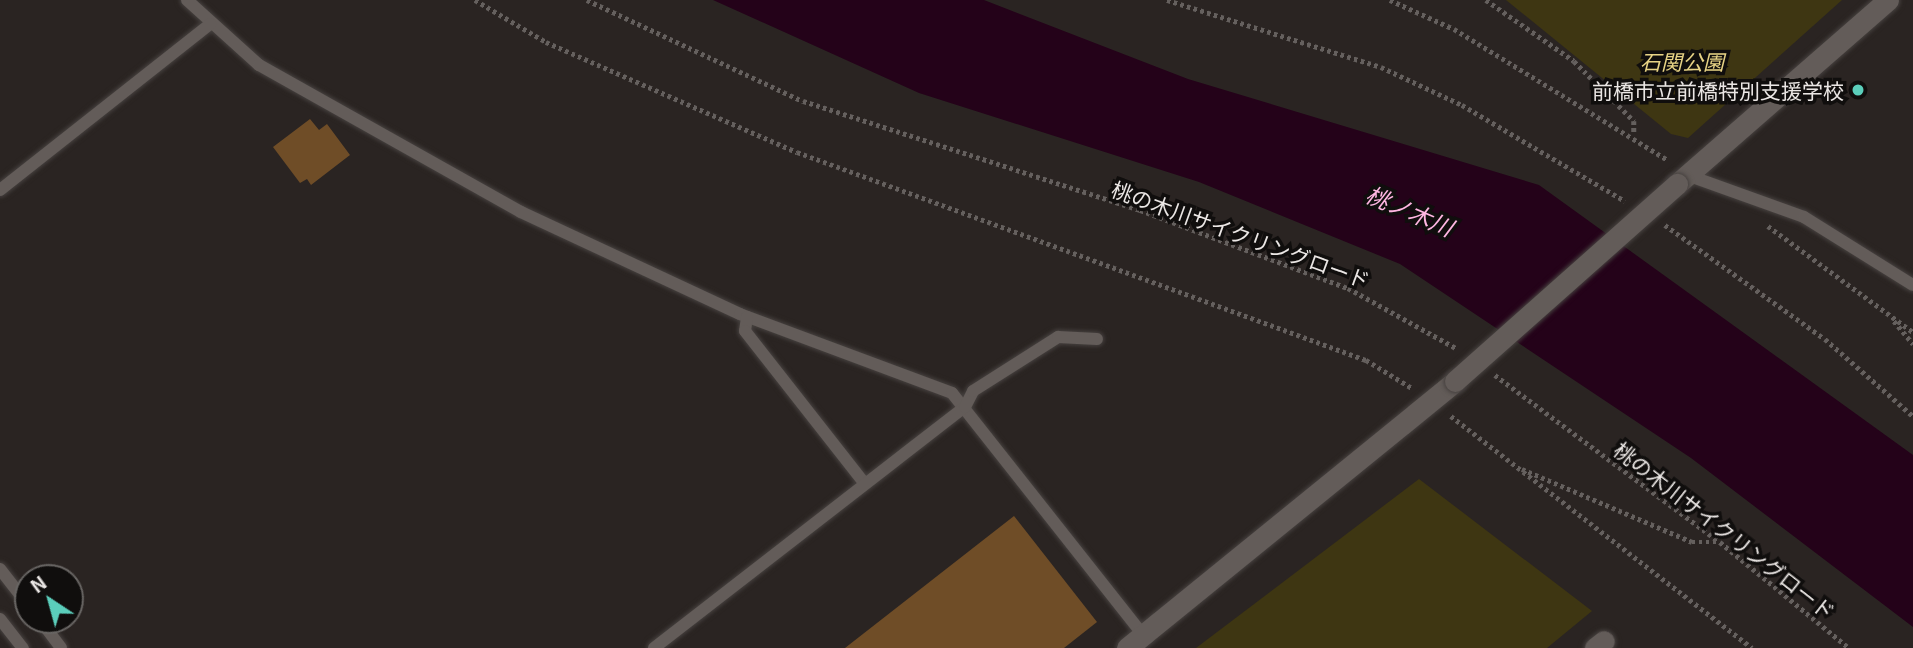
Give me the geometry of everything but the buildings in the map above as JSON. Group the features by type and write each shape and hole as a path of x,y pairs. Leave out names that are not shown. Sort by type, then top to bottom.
{"street":[{"path":"1135,642 1433,402 1682,179 1888,0"}],"lane":[{"path":"187,0 210,24 259,65 521,212 747,317 934,382 965,407 1135,642"},
{"path":"0,190 210,24"},
{"path":"1682,179 1804,218 1913,285"},
{"path":"747,317 745,331 865,484"},
{"path":"654,648 965,407 973,391 1058,337 1097,340"},
{"path":"0,569 14,587"},
{"path":"0,619 23,648"}],"path":[{"path":"475,0 546,42 681,103 987,224 1366,360 1433,402 1752,648"},
{"name":"桃の木川サイクリングロード","path":"587,0 803,101 1140,211 1348,288 1468,356"},
{"path":"1167,0 1381,67 1462,105 1630,204"},
{"path":"1390,0 1454,29 1634,135 1682,179"},
{"path":"1486,0 1574,61 1634,121 1634,135"},
{"path":"1654,218 1825,339 1913,416"},
{"path":"1763,222 1913,332"},
{"path":"1889,315 1913,344"},
{"name":"桃の木川サイクリングロード","path":"1489,371 1720,542 1849,648"},
{"path":"1518,467 1692,542 1720,542"}],"green space":[{"name":"石関公園","path":"1506,0 1842,0 1688,138 1671,134"},
{"path":"1419,479 1592,611 1547,648 1196,648"}],"water":[{"name":"桃ノ木川","path":"713,0 984,0 1188,79 1539,185 1913,455 1913,627 1691,458 1400,264 1199,182 919,93"}],"place":[{"name":"前橋市立前橋特別支援学校","path":"1858,90"}]}
